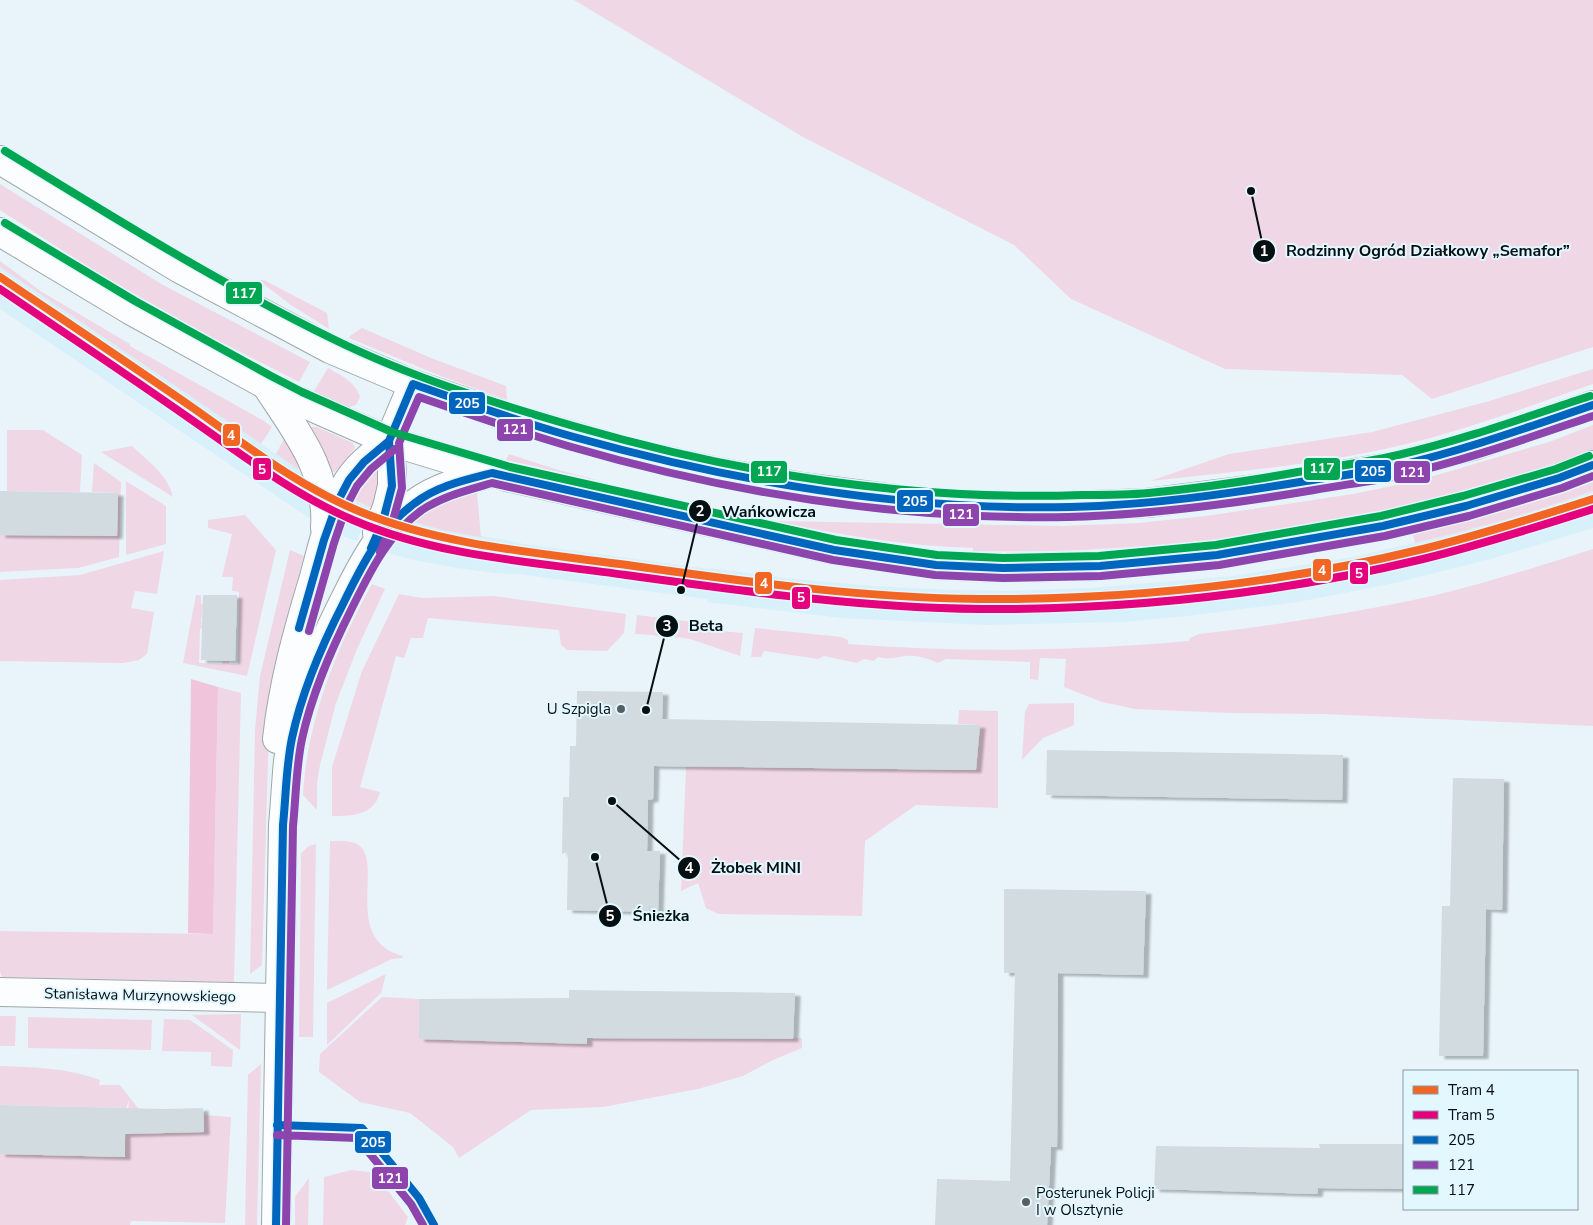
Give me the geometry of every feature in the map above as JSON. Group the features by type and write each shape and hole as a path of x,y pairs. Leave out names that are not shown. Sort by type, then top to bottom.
{"main road":[{"path":"0,160 188,273 330,349 413,384 511,418 632,453 713,471 802,487 910,501 952,504 1036,507 1147,503 1265,488 1396,466 1473,446 1593,405"},
{"path":"0,232 130,310 266,385 389,441 492,473 834,550 936,565 1003,568 1100,566 1216,555 1363,530 1466,506 1559,478 1593,465"},
{"path":"283,825 276,747 279,718 291,657 324,540 338,502 349,480 364,462 389,441 413,384"},
{"path":"266,385 300,436 319,474 325,517 324,540"},
{"path":"276,1225 283,825 288,760 299,712 319,652 383,521 390,493 392,472 389,441"},
{"path":"367,557 387,527 416,502 446,485 492,473"},
{"name":"Stanisława Murzynowskiego","path":"0,992 280,998"}],"shaded area":[{"path":"574,0 1593,0 1593,347 1432,399 1402,375 1225,369 1071,299 1014,245 803,137"},
{"path":"0,184 163,285 310,362 299,382 209,336 94,271 0,210"},
{"path":"0,261 42,292 130,344 130,346 264,421 272,427 261,444 0,267"},
{"path":"0,267 307,475 310,485 312,520 0,309"},
{"path":"258,280 264,280 327,313 329,329 291,305"},
{"path":"362,328 431,358 506,386 507,400 443,377 349,338"},
{"path":"328,368 355,387 360,397 356,405 346,408 313,393"},
{"path":"1593,369 1593,384 1497,418 1423,440 1367,453 1306,463 1150,481 1229,454 1372,432 1486,402"},
{"path":"1593,425 1593,450 1517,475 1440,497 1364,515 1288,529 1210,540 1132,547 1053,551 973,551 973,548 922,545 873,539 774,521 1061,526 1138,523 1206,516 1353,494 1420,480 1549,442"},
{"path":"317,427 353,443 355,448 335,472 330,472 310,429"},
{"path":"7,430 43,430 82,455 80,492 7,491"},
{"path":"285,437 307,475 276,454"},
{"path":"132,446 162,475 173,497 101,452"},
{"path":"509,454 558,470 609,483 506,460"},
{"path":"94,463 121,482 119,557 78,568 0,572 0,535 117,536 118,493 92,492"},
{"path":"377,466 382,474 372,508 352,499 359,487"},
{"path":"126,481 166,506 166,544 126,555"},
{"path":"1593,482 1593,491 1571,499 1505,520 1415,543 1413,535 1502,511"},
{"path":"1593,491 1593,528 1491,559 1395,583 1298,602 1122,622 987,625 842,618 707,602 707,599 518,574 457,568 388,553 411,521 442,530 524,544 795,579 952,590 1007,591 1090,588 1233,576 1353,557 1439,537 1540,509"},
{"path":"477,493 481,537 442,530 414,522 445,501"},
{"path":"352,499 372,508 356,541 341,535"},
{"path":"245,515 276,550 247,676 183,663 196,595 201,595 201,604 203,604 199,663 222,664 222,661 229,661 229,664 238,664 239,592 232,591 233,577 222,577 232,534 208,528 208,520"},
{"path":"1593,549 1593,726 1324,714 1135,709 1102,702 1064,687 1066,659 1040,658 1038,680 1030,679 1030,662 946,659 938,663 910,656 878,657 874,661 864,659 857,663 824,656 818,659 764,651 761,657 751,657 755,628 841,637 848,640 848,644 933,649 1062,649 1189,641 1190,638 1199,634 1316,618 1432,596 1493,580"},
{"path":"290,550 304,556 286,621 275,678 269,727 262,965 250,974 255,730 260,676"},
{"path":"164,551 157,594 135,591 131,608 154,612 147,654 139,660 123,663 0,661 0,580 80,575"},
{"path":"372,584 385,589 357,649 336,703 320,765 317,783 317,810 303,795 310,740 335,660"},
{"path":"399,594 422,598 494,596 626,614 624,633 607,651 567,650 561,645 559,630 428,618 423,638 411,638 404,658 396,656 360,787 380,792 377,800 373,806 361,813 347,816 332,816 332,767 362,671"},
{"path":"637,615 717,625 720,631 743,633 740,656 690,639 668,636 662,638 653,635 635,634"},
{"path":"191,679 218,687 213,934 188,933"},
{"path":"218,687 241,693 234,982 2,977 0,971 0,931 213,934"},
{"path":"1074,703 1074,725 1043,738 1022,760 1025,712 1029,704"},
{"path":"959,710 998,711 998,808 916,805 865,841 862,916 718,914 706,908 698,883 681,891 686,767 976,770 979,725 958,724"},
{"path":"330,841 357,844 365,853 368,866 368,918 373,934 384,947 403,956 402,958 392,959 327,990"},
{"path":"316,844 313,1037 299,1037 301,853 309,846"},
{"path":"386,974 381,993 327,1045 327,1003"},
{"path":"382,997 419,999 419,1039 802,1038 802,1048 773,1060 743,1076 698,1089 603,1107 531,1110 459,1158 453,1147 410,1113 360,1102 319,1072 320,1054"},
{"path":"241,1014 240,1050 192,1015"},
{"path":"0,1016 16,1016 15,1046 0,1046"},
{"path":"28,1017 152,1020 151,1050 28,1048"},
{"path":"164,1019 190,1020 233,1050 232,1067 211,1066 211,1052 162,1051"},
{"path":"261,1064 257,1225 245,1225 248,1075"},
{"path":"0,1066 76,1073 100,1080 99,1085 120,1085 155,1130 204,1132 204,1115 231,1117 225,1223 131,1221 130,1225 0,1225 0,1154 124,1157 129,1100 126,1108 0,1105"},
{"path":"351,1170 369,1172 385,1187 408,1217 405,1225 323,1225 324,1177"},
{"path":"309,1178 308,1225 295,1225 295,1197"}],"building":[{"path":"0,491 118,493 117,536 0,535"},
{"path":"203,595 237,595 235,661 201,660"},
{"path":"577,691 663,692 662,719 980,725 976,770 654,766 653,799 648,800 647,851 660,851 658,912 567,910 568,852 562,854 563,797 569,797 570,746 576,746"},
{"path":"1047,750 1343,755 1342,800 1046,795"},
{"path":"1453,778 1504,779 1502,910 1486,909 1483,1056 1439,1056 1442,906 1450,906"},
{"path":"1004,889 1146,891 1143,975 1058,973 1057,1147 1051,1147 1047,1225 935,1225 937,1179 1010,1181 1015,973 1004,973"},
{"path":"569,990 795,993 793,1039 587,1038 587,1044 419,1039 419,999 569,998"},
{"path":"0,1105 164,1109 203,1108 204,1132 125,1134 125,1157 0,1154"},
{"path":"1319,1144 1403,1144 1403,1189 1318,1188 1317,1194 1154,1189 1156,1146 1320,1148"}],"tram line":[{"name":"4","path":"0,277 172,393 255,452 317,491 361,512 394,524 461,541 530,552 763,583 892,596 979,599 1091,597 1202,588 1313,572 1466,538 1593,499"},
{"name":"5","path":"0,289 268,473 331,510 353,520 419,542 522,562 758,593 891,606 979,609 1091,607 1202,598 1313,582 1466,548 1593,509"}],"transit line":[{"name":"117","path":"5,151 249,296 362,353 484,399 577,427 701,458 827,481 890,489 1018,496 1124,495 1205,487 1386,458 1470,435 1590,396"},
{"name":"117","path":"5,223 135,301 271,376 302,392 392,432 510,467 836,540 937,555 1003,558 1099,556 1216,545 1381,516 1463,496 1556,469 1589,456"},
{"name":"205","path":"371,548 383,521 392,486 389,441 413,384 554,431 635,453 758,480 883,498 1008,507 1101,506 1160,501 1374,471 1471,446 1593,405"},
{"name":"121","path":"380,552 392,524 402,488 399,443 419,397 568,446 629,463 753,490 878,508 1005,517 1099,516 1191,508 1376,480 1422,470 1471,456 1593,416"},
{"name":"205","path":"299,628 324,540 338,501 349,480 364,462 389,441"},
{"name":"121","path":"309,631 347,505 357,486 371,469 395,449"},
{"name":"205","path":"276,1225 283,825 287,771 292,738 301,703 313,670 327,636 357,576 373,549 392,524 424,497 452,484 492,473 834,550 936,565 1003,568 1100,566 1217,555 1383,526 1466,506 1559,478 1593,465"},
{"name":"121","path":"286,1225 293,826 297,771 302,739 311,705 323,672 366,581 381,554 399,530 430,505 456,494 492,483 833,560 935,575 1003,578 1101,576 1219,565 1385,536 1469,516 1562,488 1593,476"},
{"name":"205","path":"277,1125 362,1128 419,1198 434,1225"},
{"name":"121","path":"277,1135 357,1138 411,1204 423,1225"}],"place":[{"name":"Rodzinny Ogród Działkowy „Semafor”","path":"1251,191"},
{"name":"Wańkowicza","path":"681,590"},
{"name":"U Szpigla","path":"621,709"},
{"name":"Beta","path":"646,710"},
{"name":"Żłobek MINI","path":"612,801"},
{"name":"Śnieżka","path":"595,857"},
{"name":"Posterunek Policji I w Olsztynie","path":"1026,1202"}]}
